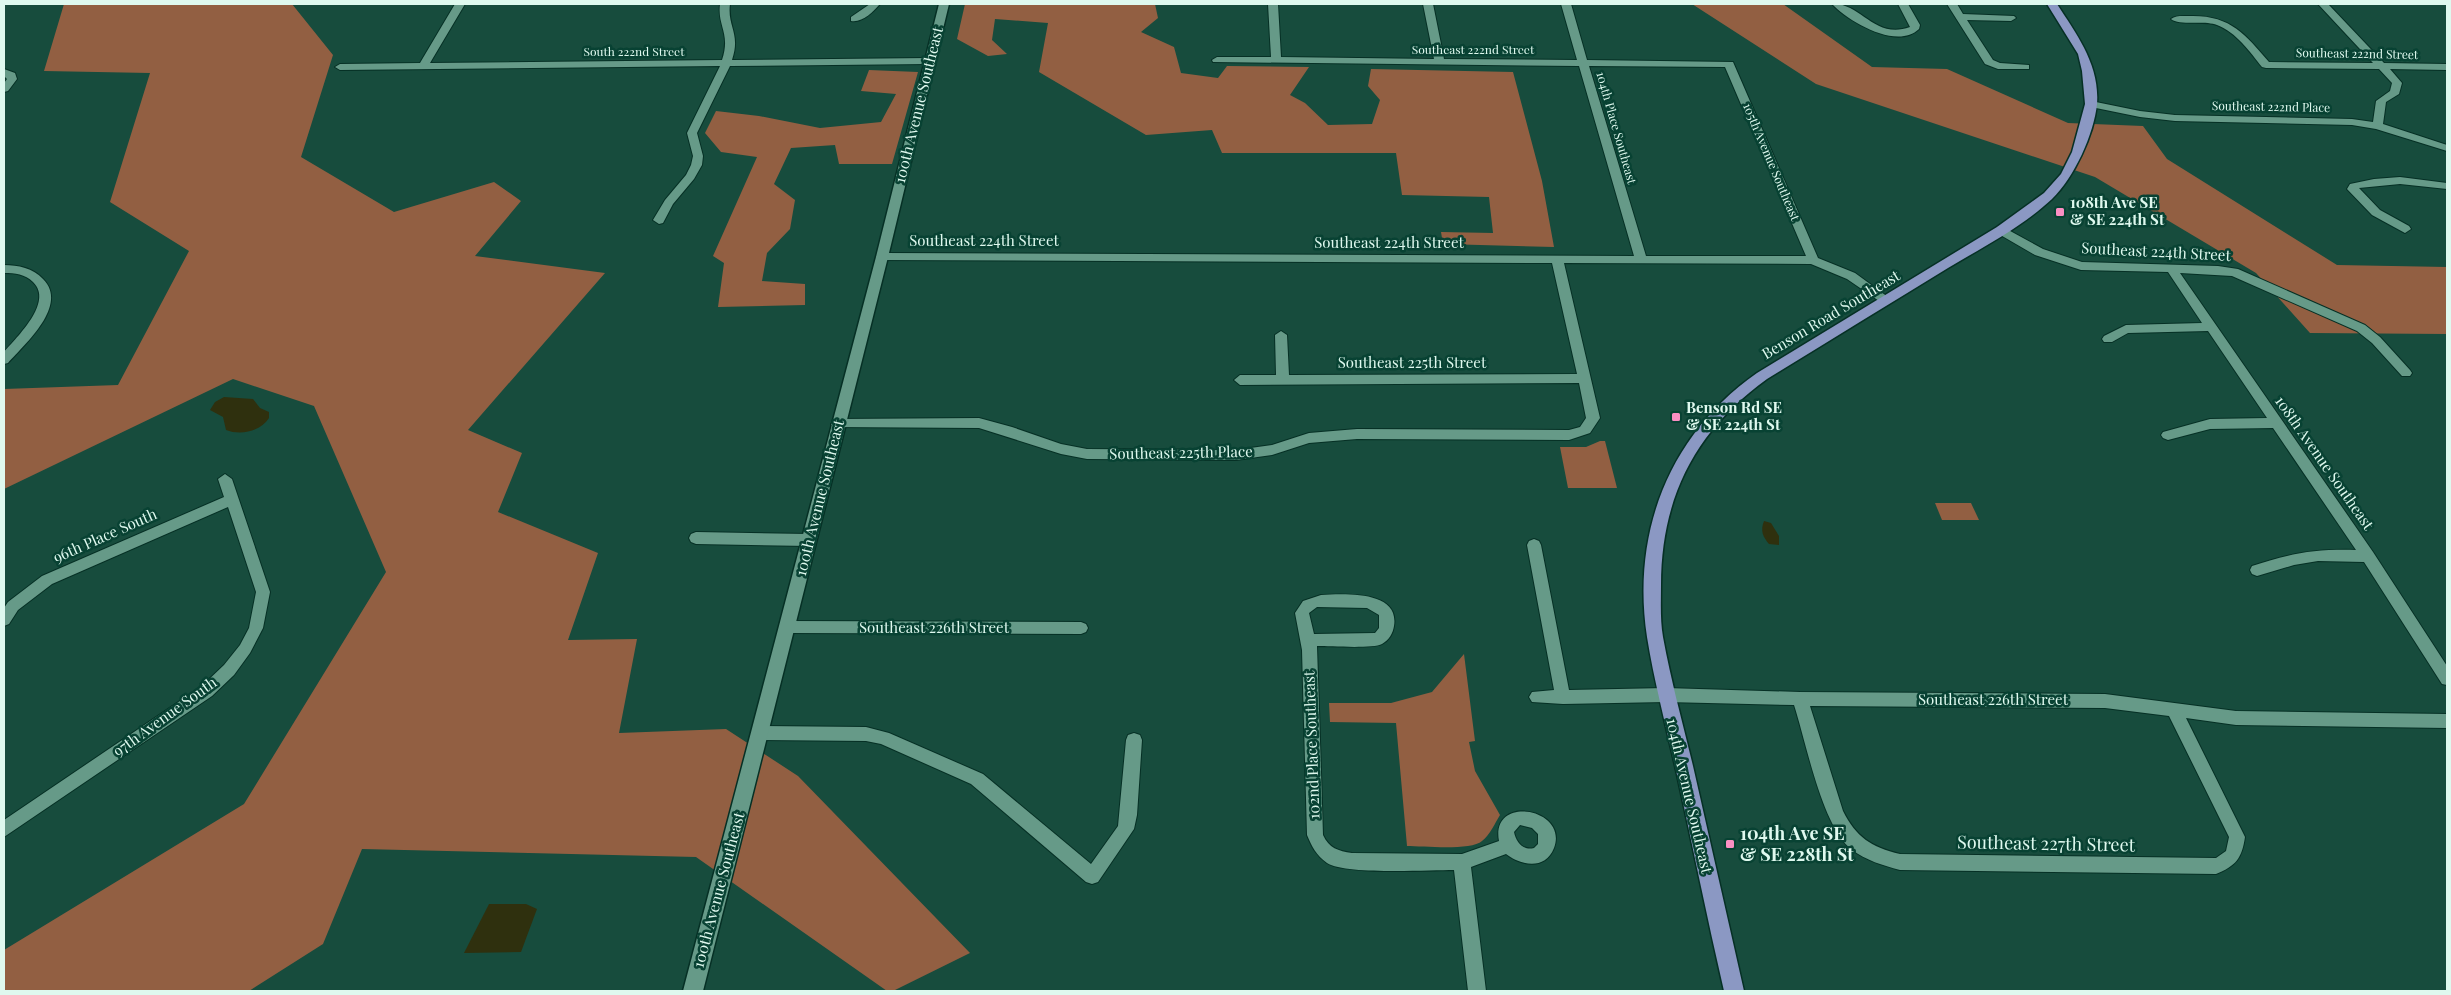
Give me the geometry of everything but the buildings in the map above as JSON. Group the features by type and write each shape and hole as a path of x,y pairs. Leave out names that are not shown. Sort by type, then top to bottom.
{"main road":[{"path":"2052,4 2083,54 2088,71 2091,104"},
{"name":"Benson Road Southeast","path":"1651,599 1652,562 1660,521 1678,468 1703,430 1729,401 1762,376 2001,230 2037,205 2066,175 2078,152 2091,104"},
{"name":"104th Avenue Southeast","path":"1651,599 1654,636 1666,695 1734,991"}],"street":[{"path":"423,66 460,4"},
{"path":"660,220 668,203 695,169 698,157 691,140 692,133 725,64 732,42 724,17 725,4"},
{"path":"854,19 868,11 874,4"},
{"name":"100th Avenue Southeast","path":"693,991 882,257 928,61 944,4"},
{"path":"1273,4 1276,60"},
{"path":"1428,4 1440,63"},
{"name":"104th Place Southeast","path":"1566,4 1585,63 1641,260"},
{"path":"1837,4 1880,31 1901,34 1914,29 1915,25 1902,4"},
{"path":"1952,4 1989,62 1998,66 2025,67"},
{"path":"2323,4 2397,83 2397,88 2382,101 2378,126"},
{"path":"1961,18 2010,18"},
{"name":"Southeast 222nd Street","path":"2176,19 2206,18 2223,22 2236,31 2266,65 2447,67"},
{"name":"Southeast 222nd Street","path":"1217,60 1729,64"},
{"name":"South 222nd Street","path":"340,67 928,61"},
{"name":"105th Avenue Southeast","path":"1729,64 1813,260"},
{"path":"4,89 11,81 7,73"},
{"name":"Southeast 222nd Place","path":"2091,104 2140,114 2175,118 2326,120 2378,126 2447,148"},
{"path":"2405,229 2375,212 2353,190 2354,186 2391,182 2429,182 2447,186"},
{"name":"Southeast 224th Street","path":"2001,230 2039,252 2081,266 2218,270 2247,277 2360,328 2376,340 2406,373"},
{"name":"Southeast 224th Street","path":"882,257 1813,260 1851,276 1886,300"},
{"path":"1557,260 1585,378"},
{"name":"108th Avenue Southeast","path":"2171,268 2368,556 2447,679"},
{"path":"4,269 23,271 42,282 47,300 43,310 4,360"},
{"path":"2108,338 2126,329 2211,327"},
{"path":"1281,335 1283,380"},
{"name":"Southeast 225th Place","path":"838,424 979,423 1018,433 1066,451 1096,454 1245,454 1330,435 1569,435 1585,430 1593,418 1585,378"},
{"name":"Southeast 225th Street","path":"1240,380 1585,378"},
{"path":"2168,435 2210,424 2276,423"},
{"name":"97th Avenue South","path":"4,829 207,691 229,670 245,649 256,628 263,592 225,478"},
{"name":"96th Place South","path":"4,620 13,606 47,580 231,500"},
{"path":"696,538 809,540"},
{"path":"1534,545 1563,697"},
{"path":"2257,570 2294,559 2318,555 2368,556"},
{"name":"102nd Place Southeast","path":"1308,640 1378,638 1386,631 1387,618 1384,610 1370,602 1320,601 1310,604 1302,613 1308,640 1315,835 1322,848 1334,858 1352,861 1462,862"},
{"name":"Southeast 226th Street","path":"787,628 1082,628"},
{"name":"Southeast 226th Street","path":"1537,697 1666,695 1800,699 2106,701 2236,718 2447,721"},
{"name":"Southeast 227th Street","path":"1800,699 1835,812 1844,830 1856,843 1875,856 1900,862 2216,866 2230,861 2235,853 2237,837 2173,710"},
{"path":"760,733 866,734 891,742 977,779 1092,876 1126,829 1129,815 1134,740"},
{"path":"1477,991 1462,862 1508,845"}],"shaded area":[{"path":"64,4 292,4 333,55 301,157 394,212 494,182 521,201 475,256 605,273 468,430 522,453 498,512 598,553 568,640 637,639 619,733 726,729 798,776 970,953 893,991 887,991 696,857 362,849 323,944 249,991 4,991 4,950 244,804 386,572 314,406 233,379 4,489 4,389 118,385 189,251 110,202 150,73 44,71"},
{"path":"965,4 1155,4 1158,18 1141,32 1174,47 1181,73 1218,78 1227,66 1309,67 1290,95 1305,103 1328,125 1372,124 1380,100 1368,86 1371,69 1513,72 1542,181 1554,247 1443,244 1441,232 1493,233 1489,197 1402,195 1396,153 1222,153 1212,130 1146,135 1039,72 1048,23 995,19 992,40 1007,54 988,56 957,39"},
{"path":"1692,4 1783,4 1872,67 1947,69 2068,123 2143,126 2167,159 2337,265 2447,267 2447,334 2310,333 2256,273 2095,177 1816,84"},
{"path":"869,70 918,72 892,164 839,164 835,145 791,148 774,184 795,200 790,229 767,253 762,281 805,284 805,305 718,307 724,263 713,256 757,157 721,152 705,133 716,111 759,116 820,128 881,122 896,94 861,91"},
{"path":"224,397 253,399 260,408 269,412 269,418 261,426 250,431 232,432 226,430 223,417 210,410 215,402"},
{"path":"1600,441 1605,441 1617,488 1568,488 1560,447 1586,447"},
{"path":"1935,503 1971,503 1979,520 1942,520"},
{"path":"1764,521 1771,523 1779,536 1779,545 1769,544 1765,539 1762,531"},
{"path":"1464,654 1475,741 1469,742 1475,771 1500,815 1487,836 1476,844 1458,847 1407,846 1396,723 1330,722 1329,703 1391,703 1432,692"},
{"path":"489,904 526,904 537,909 521,952 464,953"}],"place":[{"name":"108th Ave SE & SE 224th St","path":"2060,212"},
{"name":"Benson Rd SE & SE 224th St","path":"1676,417"},
{"name":"104th Ave SE & SE 228th St","path":"1730,844"}]}
